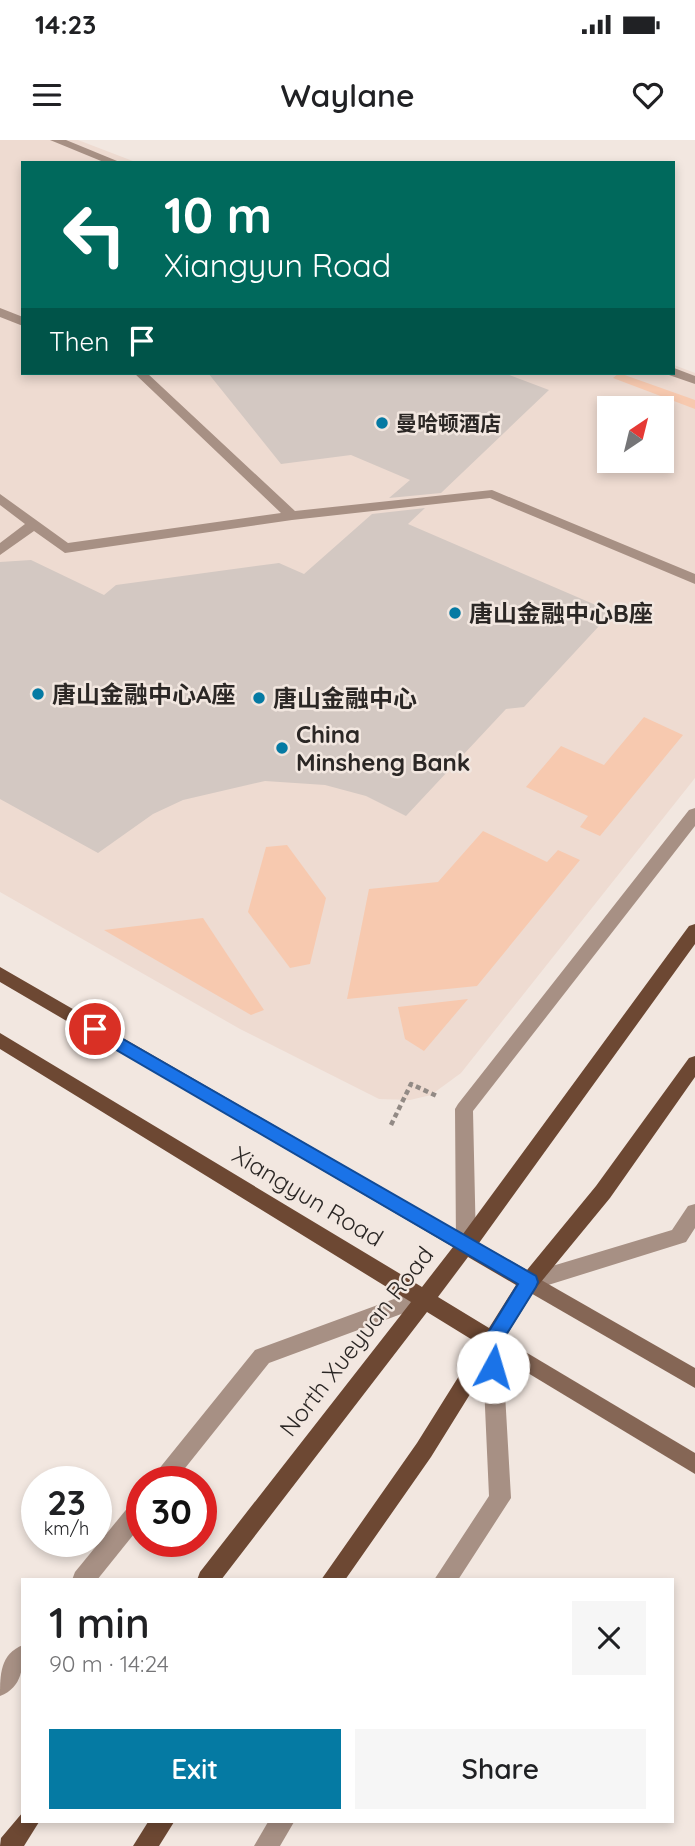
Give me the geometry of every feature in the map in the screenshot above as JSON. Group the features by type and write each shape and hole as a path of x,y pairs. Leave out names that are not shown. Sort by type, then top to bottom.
{"main road":[{"name":"North Xueyuan Road","path":"210,1578 466,1245 695,931"},
{"name":"Xiangyun Road","path":"0,974 695,1379"},
{"name":"Xiangyun Road","path":"0,1040 695,1464"},
{"path":"333,1578 424,1450 530,1282 603,1192 695,1062"},
{"path":"9,1846 26,1823"},
{"path":"145,1846 161,1823"}],"street":[{"path":"57,140 112,161"},
{"path":"0,312 21,321"},
{"path":"675,372 695,380"},
{"path":"142,375 292,516"},
{"path":"1,499 65,548 292,516 492,494 695,579"},
{"path":"0,550 34,524"},
{"path":"466,1245 464,1109 695,814"},
{"path":"530,1282 679,1236 695,1212"},
{"path":"174,1466 262,1356 424,1297"},
{"path":"446,1578 500,1498 492,1341"},
{"path":"85,1578 126,1527"},
{"path":"0,1685 21,1659"},
{"path":"266,1846 281,1823"}],"path":[{"path":"391,1125 411,1084"}],"shaded area":[{"name":"唐山金融中心","path":"0,140 78,140 133,161 21,161 21,375 675,375 675,365 695,373 695,778 461,1073 431,1095 410,1100 379,1099 240,1029 0,892"},
{"path":"625,375 695,400 695,409 674,401 674,396 661,396 613,378"},
{"path":"644,717 683,735 600,836 580,827 588,816 526,787 561,746 604,765"},
{"path":"483,831 547,862 558,850 580,860 477,986 347,999 369,889 438,882"},
{"path":"287,845 326,898 310,964 290,968 248,912 266,847"},
{"path":"203,918 264,1010 251,1015 104,930"},
{"path":"468,999 424,1051 405,1039 398,1007"}],"building":[{"name":"曼哈顿酒店","path":"210,375 509,375 549,390 441,493 389,498 410,480 351,455 281,464"},
{"name":"唐山金融中心","path":"425,508 408,524 612,612 524,707 506,709 406,816 366,796 325,785 265,781 183,800 153,814 98,853 0,799 0,562 31,560 104,595 116,585 279,563 304,574 372,514"}],"place":[{"name":"曼哈顿酒店","path":"382,423"},
{"name":"唐山金融中心B座","path":"455,613"},
{"name":"唐山金融中心A座","path":"38,694"},
{"name":"唐山金融中心","path":"259,698"},
{"name":"China Minsheng Bank","path":"282,748"}],"route":[{"path":"95,1029 530,1282 492,1341 493,1367"}]}
